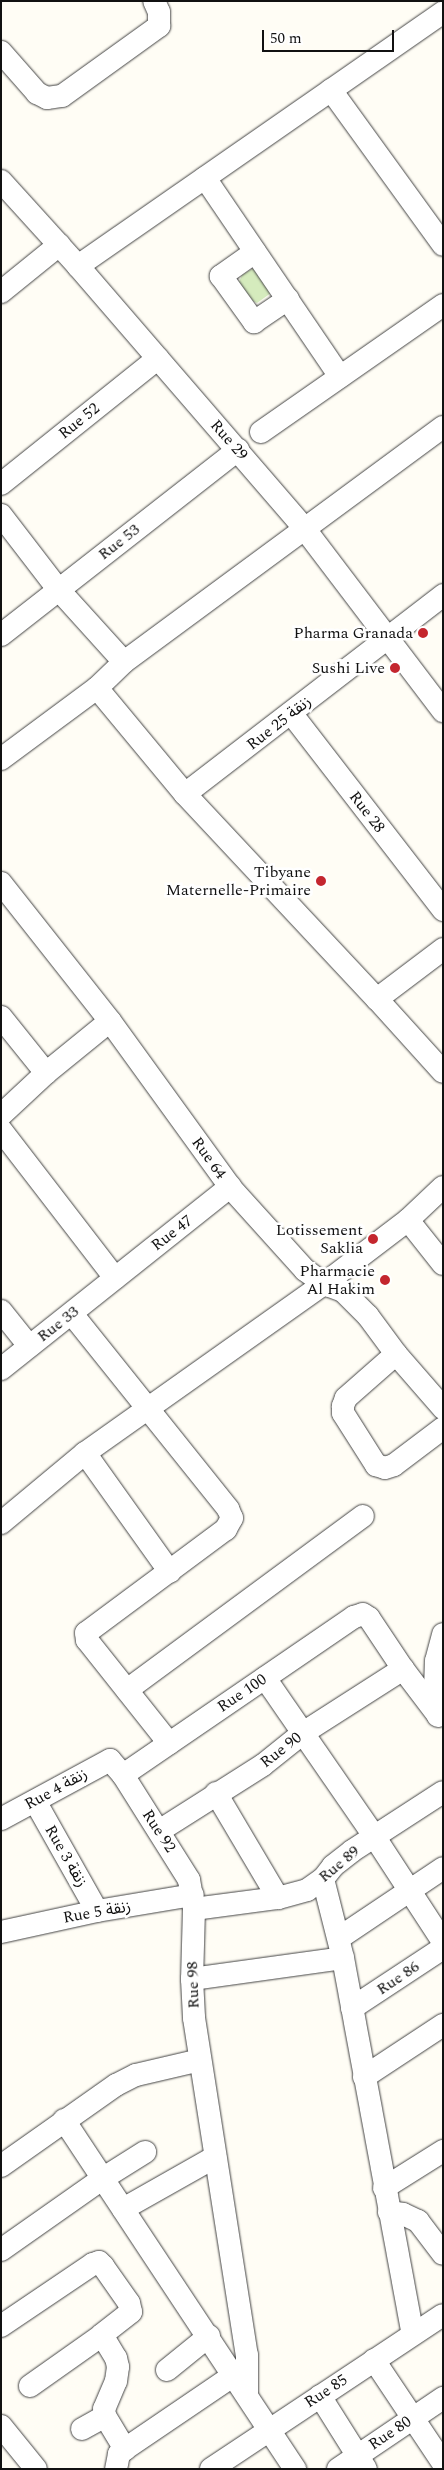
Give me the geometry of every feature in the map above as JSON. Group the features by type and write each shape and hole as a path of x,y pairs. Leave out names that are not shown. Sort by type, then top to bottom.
{"street":[{"path":"1,52 37,93 47,98 62,96 159,26 159,12 154,1"},
{"path":"78,266 443,12"},
{"path":"332,90 443,245"},
{"path":"205,178 340,377"},
{"name":"Rue 29","path":"1,181 78,266 304,528 443,712"},
{"path":"1,292 59,245"},
{"path":"256,252 221,276 254,322 288,299"},
{"path":"261,432 443,305"},
{"name":"Rue 52","path":"1,484 158,358"},
{"path":"1,759 97,688 124,662 443,427"},
{"name":"Rue 53","path":"1,635 238,450"},
{"path":"1,515 58,589 124,662"},
{"name":"Rue 25 زنقة","path":"185,794 443,595"},
{"path":"97,688 185,794 443,1072"},
{"name":"Rue 28","path":"292,713 443,910"},
{"name":"Rue 64","path":"1,883 110,1021 230,1187 289,1254 324,1284 343,1291 368,1316 396,1354 443,1408"},
{"path":"377,999 443,949"},
{"path":"1,1017 46,1073"},
{"path":"1,1115 46,1073 110,1021"},
{"path":"1,1130 115,1278"},
{"name":"Rue 47","path":"115,1278 230,1187"},
{"path":"5,1512 324,1284 408,1220 443,1187"},
{"path":"408,1220 443,1264"},
{"name":"Rue 33","path":"1,1369 115,1278"},
{"path":"1,1311 29,1346"},
{"path":"72,1314 228,1509 232,1518 226,1529 86,1633 87,1640 169,1743"},
{"path":"396,1354 346,1398 343,1414 376,1465 385,1468 394,1465 443,1428"},
{"path":"85,1453 170,1572"},
{"path":"127,1690 363,1516"},
{"name":"Rue 100","path":"117,1768 169,1743 354,1617 363,1614 369,1618 403,1669"},
{"path":"440,1718 436,1661 443,1634"},
{"path":"403,1669 440,1718"},
{"name":"Rue 90","path":"159,1830 263,1765 303,1733 403,1669"},
{"path":"265,1678 374,1836 408,1891 443,1942"},
{"name":"Rue 4 زنقة","path":"1,1819 35,1801 117,1768"},
{"name":"Rue 92","path":"117,1768 159,1830 189,1880 193,1902"},
{"name":"Rue 89","path":"193,1902 278,1898 307,1890 323,1879 340,1861 374,1836 443,1792"},
{"path":"216,1793 278,1898"},
{"name":"Rue 3 زنقة","path":"35,1801 97,1911"},
{"path":"192,1979 341,1948 408,1891 443,1868"},
{"path":"323,1879 341,1948 384,2188 413,2334"},
{"name":"Rue 5 زنقة","path":"3,1927 97,1911 193,1902"},
{"name":"Rue 98","path":"193,1902 192,1979 200,2060 247,2355 247,2395"},
{"name":"Rue 86","path":"352,2008 443,1948"},
{"path":"364,2077 443,2026"},
{"path":"1,2166 116,2085 136,2075 200,2060"},
{"path":"64,2120 209,2336 295,2469"},
{"path":"384,2188 443,2151"},
{"path":"1,2250 102,2179 145,2152"},
{"path":"123,2209 215,2157"},
{"path":"389,2212 403,2214 418,2221 439,2242"},
{"path":"1,2326 99,2262 129,2303 131,2312 30,2386"},
{"name":"Rue 85","path":"211,2469 268,2429 443,2315"},
{"path":"102,2335 116,2358 118,2367 116,2381 105,2405 105,2416 120,2459 234,2375"},
{"path":"167,2370 209,2336"},
{"path":"374,2360 443,2462"},
{"path":"320,2396 362,2462"},
{"name":"Rue 80","path":"338,2469 362,2462 412,2418 443,2398"},
{"path":"82,2429 105,2416"},
{"path":"1,2426 36,2469"}],"green space":[{"path":"255,269 271,293 257,303 253,301 239,282 242,275"}],"place":[{"name":"Pharma Granada","path":"423,633"},
{"name":"Sushi Live","path":"395,668"},
{"name":"Tibyane Maternelle-Primaire","path":"321,881"},
{"name":"Lotissement Saklia","path":"373,1239"},
{"name":"Pharmacie Al Hakim","path":"385,1280"}]}
